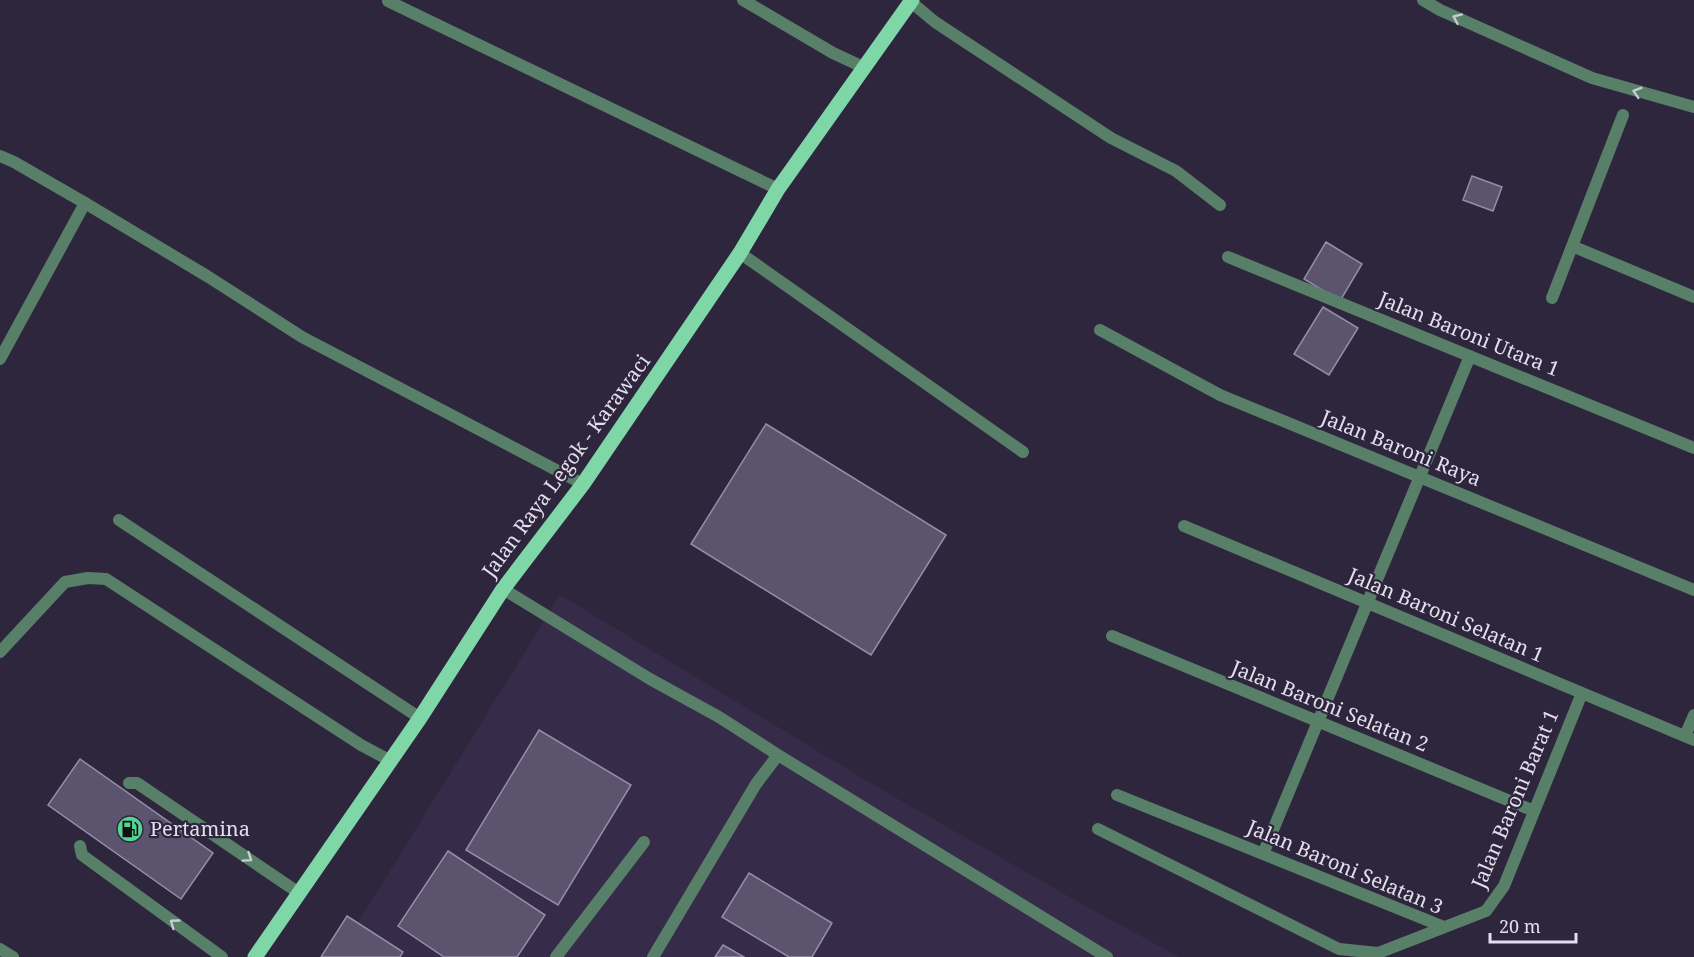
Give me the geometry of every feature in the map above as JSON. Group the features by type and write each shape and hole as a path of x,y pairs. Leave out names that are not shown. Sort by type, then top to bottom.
{"main road":[{"name":"Jalan Raya Legok - Karawaci","path":"255,957 420,718 503,589 583,484 740,253 778,189 911,1"}],"street":[{"path":"743,0 863,68"},
{"path":"1423,0 1440,10 1592,78 1694,107"},
{"path":"388,1 778,189"},
{"path":"911,1 945,28 1112,138 1176,171 1220,205"},
{"path":"1552,298 1623,115"},
{"path":"0,156 84,202 303,337 415,398 583,484"},
{"path":"0,359 84,202"},
{"path":"1572,246 1694,297"},
{"path":"740,253 1023,452"},
{"name":"Jalan Baroni Utara 1","path":"1228,257 1694,448"},
{"name":"Jalan Baroni Raya","path":"1100,330 1220,395 1694,590"},
{"path":"1263,854 1470,356"},
{"path":"119,520 420,718"},
{"name":"Jalan Baroni Selatan 1","path":"1184,526 1690,738"},
{"path":"0,652 65,582 88,578 106,579 361,745 391,760"},
{"path":"503,589 650,679 719,717 1107,957"},
{"name":"Jalan Baroni Selatan 2","path":"1112,636 1534,811"},
{"name":"Jalan Baroni Barat 1","path":"1444,927 1486,911 1504,886 1582,693"},
{"path":"1690,738 1694,716"},
{"path":"653,957 756,784 778,755"},
{"path":"129,783 137,783 299,893"},
{"name":"Jalan Baroni Selatan 3","path":"1117,795 1444,927"},
{"name":"Jalan Baroni Selatan 3","path":"1098,829 1339,950 1378,953 1444,927"},
{"path":"556,957 644,842"},
{"path":"80,846 82,855 222,957"},
{"path":"0,949 13,957"}],"shaded area":[{"path":"560,595 882,790 1179,957 337,957"}],"building":[{"path":"1472,176 1502,187 1493,211 1463,200"},
{"path":"1326,242 1362,264 1340,301 1304,279"},
{"path":"1323,307 1358,328 1329,375 1294,354"},
{"path":"766,424 946,535 871,655 691,544"},
{"path":"539,730 631,785 558,905 466,850"},
{"name":"Pertamina","path":"80,759 213,853 181,899 48,805"},
{"path":"448,851 545,915 517,957 444,957 398,926"},
{"path":"749,873 832,923 812,957 789,957 722,917"},
{"path":"347,916 403,952 400,957 321,957"},
{"path":"723,945 744,957 715,957"}],"place":[{"name":"Pertamina","path":"130,829"}]}
